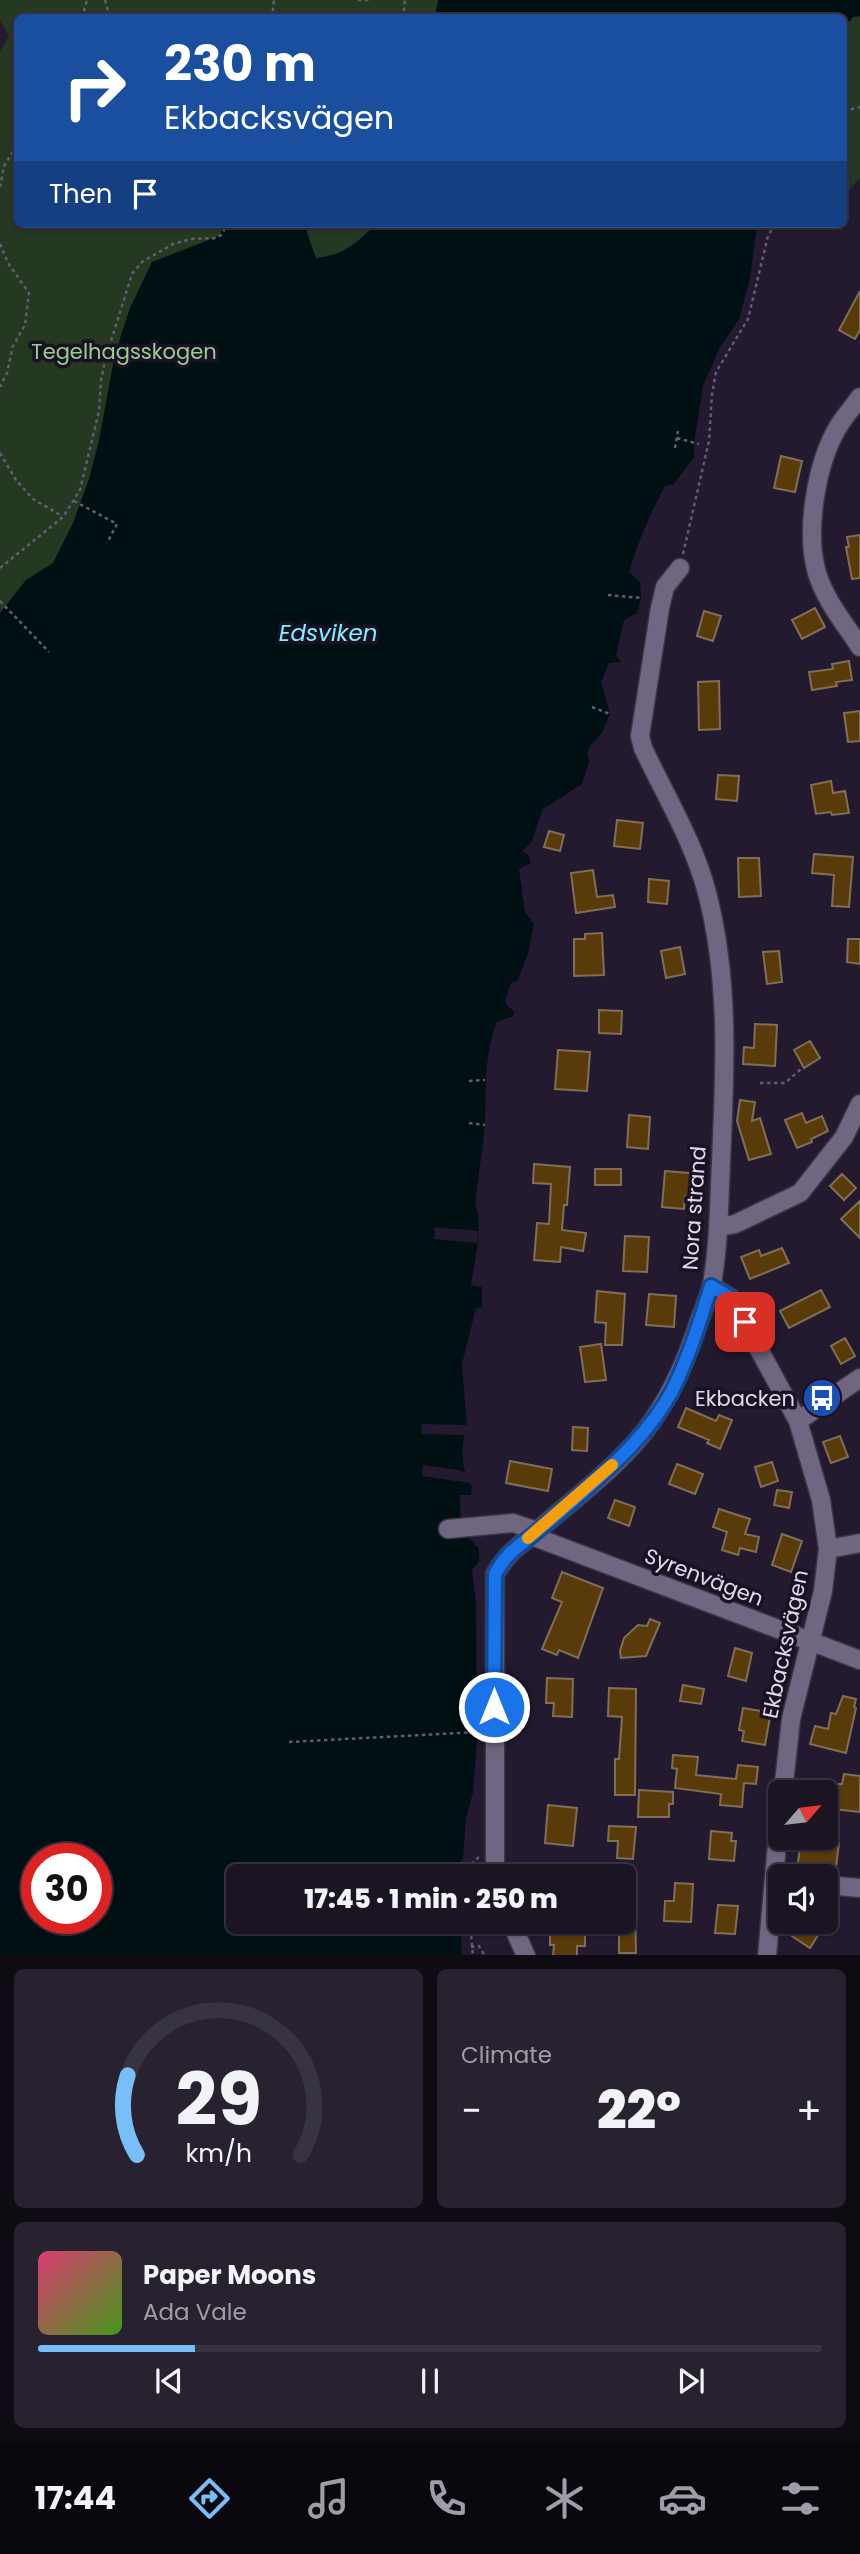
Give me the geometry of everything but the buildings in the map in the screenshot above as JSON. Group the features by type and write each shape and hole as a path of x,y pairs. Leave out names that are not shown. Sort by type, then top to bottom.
{"street":[{"path":"860,397 837,428 819,475 812,527 817,572 828,598 860,647"},
{"name":"Nora strand","path":"495,1864 495,1574 510,1551 535,1533 625,1454 652,1422 671,1392 688,1355 711,1286 719,1227 724,1081 720,961 703,882 640,736 665,587 680,568"},
{"path":"719,1227 735,1224 800,1193 844,1137 860,1104"},
{"name":"Ekbacksvägen","path":"711,1286 731,1298 798,1421 821,1500 828,1549 823,1591 791,1719 784,1780"},
{"path":"798,1421 860,1378"},
{"name":"Syrenvägen","path":"448,1529 513,1523 860,1660"},
{"path":"828,1549 860,1543"},
{"path":"838,1886 860,1888"},
{"path":"516,1934 526,1955"},
{"path":"766,1955 769,1934"}],"path":[{"path":"358,0 372,0"},
{"path":"0,187 5,166 14,150"},
{"path":"680,568 709,441 716,372 748,319 768,236 773,228"},
{"path":"0,568 63,517 80,490 99,411 106,357 132,274 142,262 173,244 191,239 216,238 226,229"},
{"path":"0,244 8,263 29,293 25,324 13,346 7,373 0,387"},
{"path":"675,448 678,431"},
{"path":"677,438 699,443"},
{"path":"0,453 16,480 33,499 63,517"},
{"path":"74,500 117,524 107,543"},
{"path":"608,595 641,598"},
{"path":"0,601 49,652"},
{"path":"592,707 610,714"},
{"path":"760,1083 785,1083 801,1069"},
{"path":"469,1080 485,1080"},
{"path":"469,1123 485,1125"},
{"path":"289,1742 484,1732"},
{"path":"470,1934 473,1955"},
{"path":"471,1947 479,1946 485,1955"}],"green space":[{"name":"Tegelhagsskogen","path":"0,0 510,0 505,14 14,14 14,228 432,228 0,870 0,52 9,36 0,20"},
{"path":"860,16 860,177 847,193 847,24 853,17"}],"water":[{"path":"438,0 860,0 860,16 853,17 847,24 847,14 436,14"},
{"name":"Edsviken","path":"223,228 307,228 316,258 335,254 349,247 372,228 756,228 750,279 739,319 719,349 703,386 694,457 674,484 665,486 645,528 629,572 640,582 641,598 637,613 624,620 616,656 621,662 609,663 601,682 610,714 602,733 590,746 587,754 590,760 582,784 543,809 531,843 522,851 528,855 531,863 519,869 525,912 534,924 528,954 517,981 511,983 505,1001 508,1007 515,1011 513,1016 497,1022 490,1046 486,1072 484,1133 475,1204 479,1222 471,1285 482,1287 482,1307 476,1308 462,1364 467,1429 463,1442 463,1458 468,1481 472,1486 471,1495 460,1495 460,1511 468,1537 479,1548 479,1561 472,1570 476,1603 477,1740 473,1793 466,1817 463,1859 459,1864 226,1864 226,1934 461,1934 462,1955 0,1955 0,613 26,580 53,563 73,523 89,479 115,354 130,308 152,262 219,236"}],"pier":[{"path":"435,1227 478,1231 477,1243 434,1239"},
{"path":"422,1424 470,1425 470,1430 468,1435 421,1434"},
{"path":"423,1465 458,1470 469,1474 472,1481 470,1483 422,1476"}],"slow traffic":[{"path":"528,1538 612,1465"}],"place":[{"name":"Ekbacken","path":"822,1398"}],"route":[{"path":"494,1707 495,1574 503,1560 510,1551 532,1536 625,1454 652,1422 671,1392 688,1355 711,1286 731,1298 745,1322"}]}
